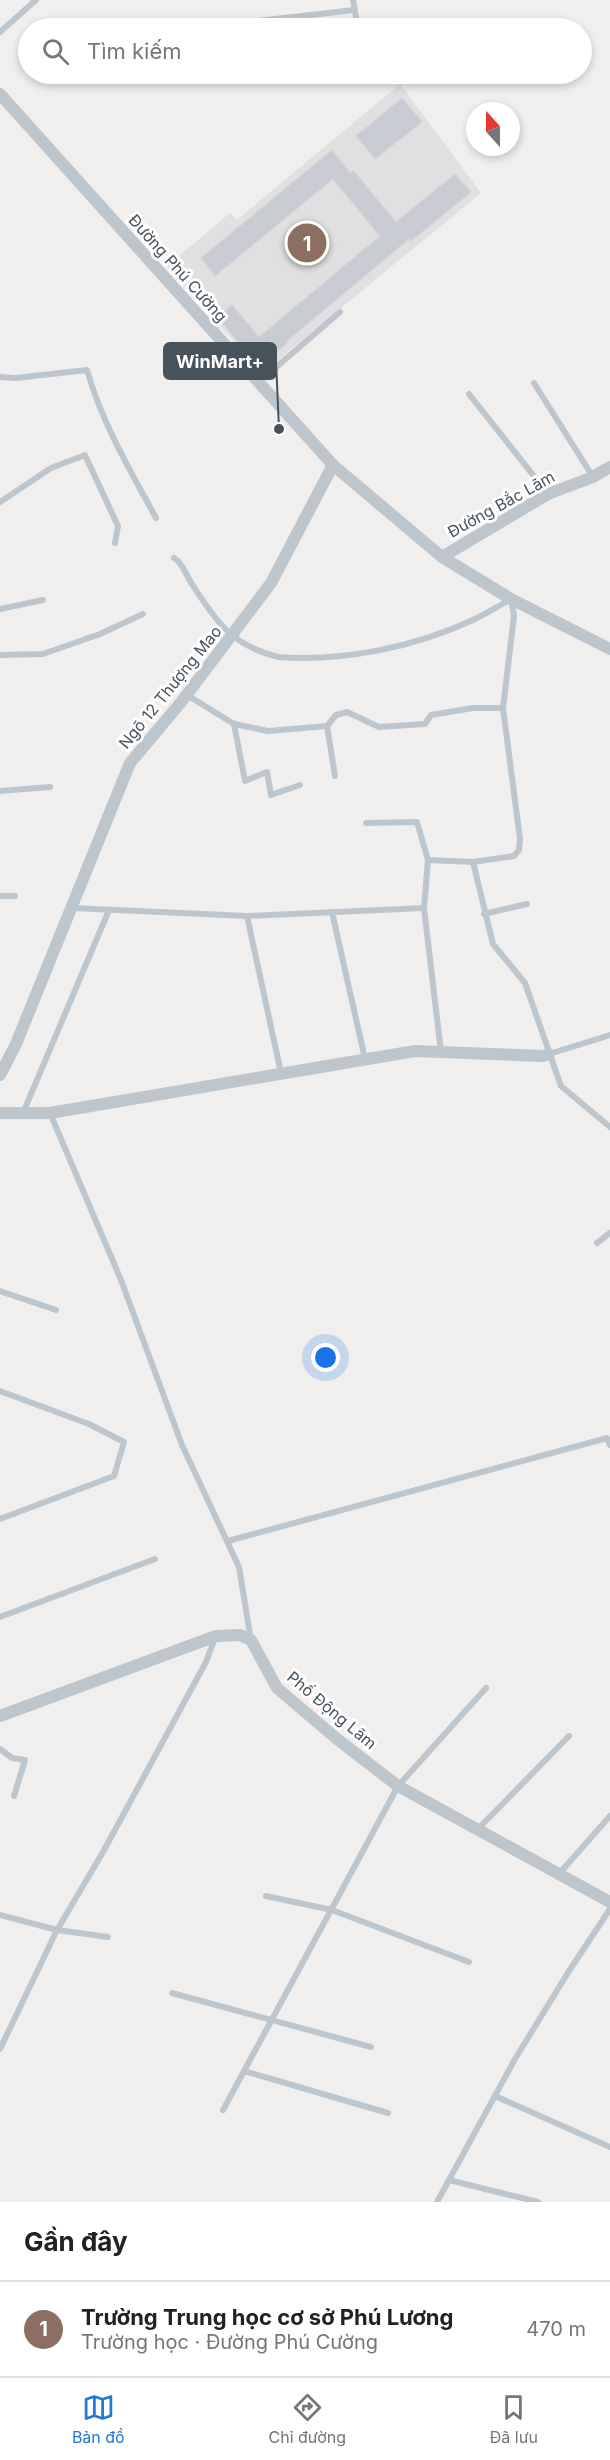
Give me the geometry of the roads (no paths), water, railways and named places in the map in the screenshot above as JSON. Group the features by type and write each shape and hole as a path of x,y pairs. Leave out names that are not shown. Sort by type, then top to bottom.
{"street":[{"name":"Đường Phú Cường","path":"0,94 201,311 259,382 333,465 442,557 511,599 610,649"},
{"name":"Ngõ 12 Thượng Mao","path":"0,1075 16,1044 130,763 187,695 271,583 333,465"},
{"name":"Đường Bắc Lãm","path":"442,557 548,494 593,477 610,467"},
{"path":"0,1113 50,1113 415,1051 543,1056 549,1054"},
{"path":"0,1716 216,1636 240,1635 251,1640"},
{"name":"Phố Động Lãm","path":"251,1640 277,1688 398,1786 610,1902"}],"lane":[{"path":"0,32 36,0"},
{"path":"353,0 356,18"},
{"path":"284,18 354,10"},
{"path":"259,382 340,312"},
{"path":"0,377 16,378 87,370 95,400 156,518"},
{"path":"534,383 593,477"},
{"path":"469,394 548,494"},
{"path":"0,502 51,468 85,455 118,526 116,543"},
{"path":"174,558 232,637 265,654 278,657 363,653 398,646 475,619 511,599 514,616 503,708 520,839 519,850 514,856 473,862 428,860"},
{"path":"0,609 43,600"},
{"path":"0,655 43,654 100,634 143,614"},
{"path":"187,695 234,724 268,731 327,726 336,716 346,712 379,727 425,724 431,715 473,708 503,708"},
{"path":"234,724 244,781 267,772 271,795 300,785"},
{"path":"327,726 335,776"},
{"path":"0,791 50,787"},
{"path":"366,823 417,822 428,860 424,908 441,1052"},
{"path":"473,862 484,914 496,950 525,983 564,1090 610,1127"},
{"path":"0,896 15,896"},
{"path":"484,914 527,904"},
{"path":"71,908 247,916 424,908"},
{"path":"23,1113 109,909"},
{"path":"332,912 365,1059"},
{"path":"247,916 280,1073"},
{"path":"549,1054 610,1035"},
{"path":"50,1113 121,1280 182,1445 239,1567 251,1640"},
{"path":"597,1243 610,1233"},
{"path":"0,1291 56,1310"},
{"path":"0,1391 89,1424 124,1442 114,1476 0,1519"},
{"path":"228,1541 607,1438 610,1444"},
{"path":"0,1617 155,1559"},
{"path":"0,2049 57,1930 103,1852 201,1672 216,1636"},
{"path":"223,2110 398,1786 486,1688"},
{"path":"477,1830 569,1736"},
{"path":"0,1749 12,1758 25,1760 14,1796"},
{"path":"557,1875 610,1816"},
{"path":"266,1896 332,1910 469,1962"},
{"path":"437,2202 495,2096 569,1971 610,1909"},
{"path":"0,1915 57,1930 108,1937"},
{"path":"172,1993 371,2047"},
{"path":"244,2072 388,2113"},
{"path":"495,2096 610,2148"},
{"path":"449,2180 538,2202"}],"place":[{"name":"Trường Trung học cơ sở Phú Lương","path":"307,243"},
{"name":"WinMart+","path":"279,429"}]}
